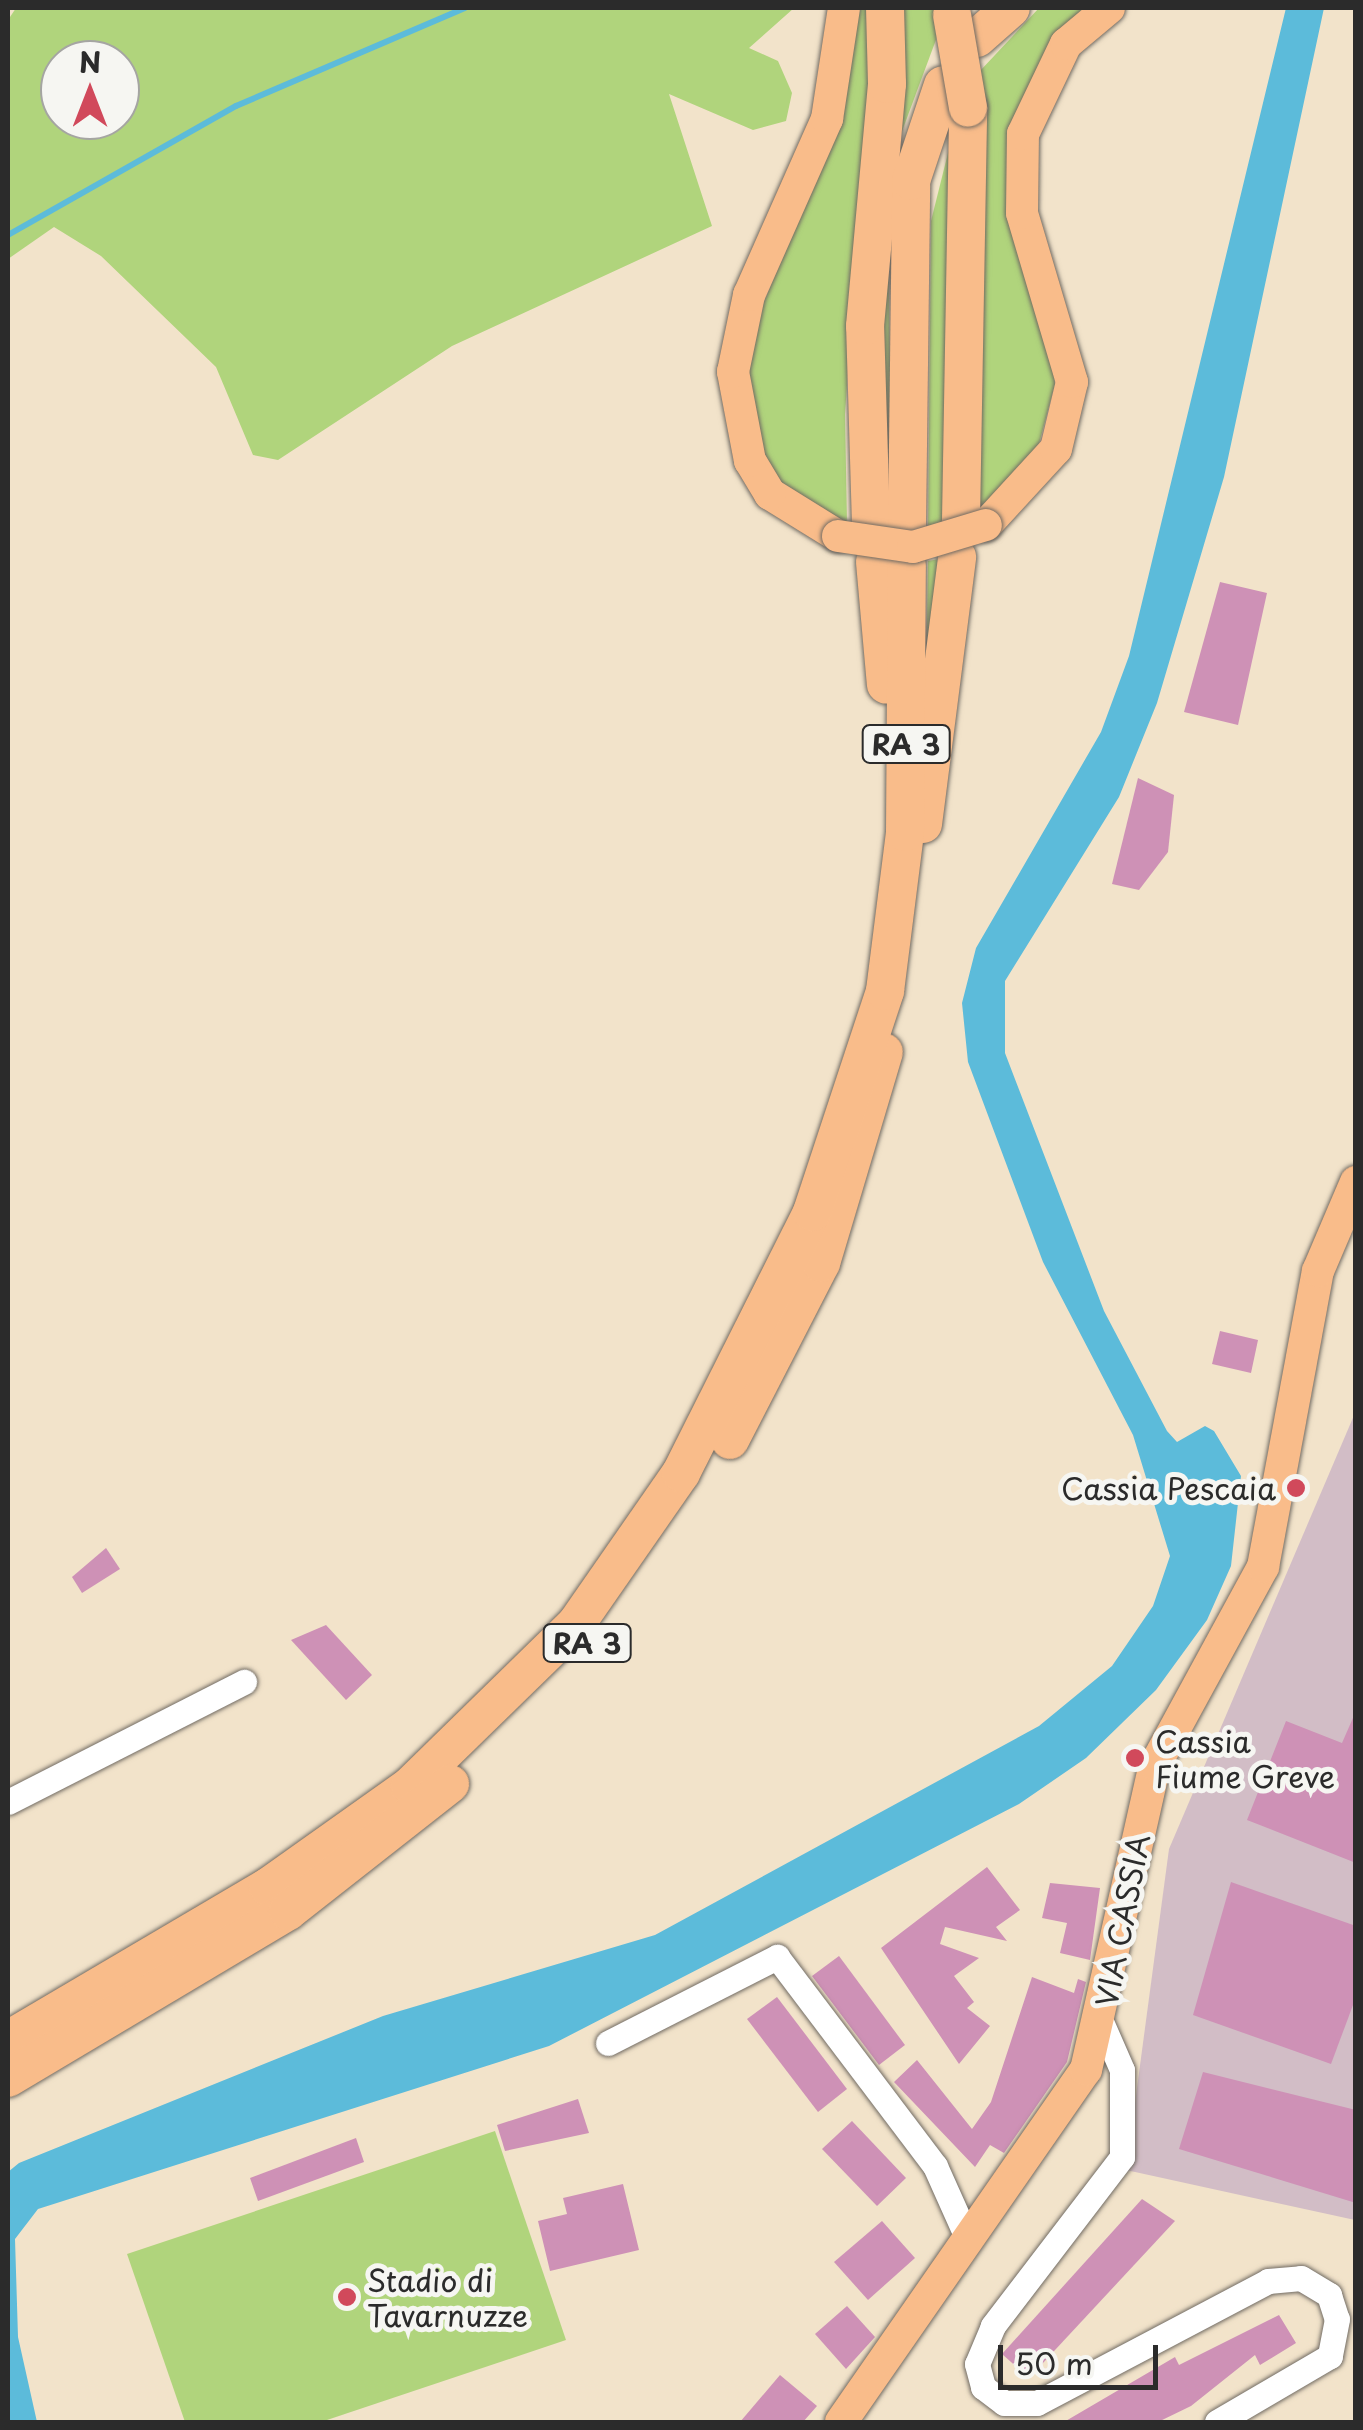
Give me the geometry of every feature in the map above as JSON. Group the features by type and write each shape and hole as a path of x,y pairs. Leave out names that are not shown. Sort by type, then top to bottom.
{"highway":[{"path":"880,543 865,326 888,84 885,8"},
{"path":"895,922 928,804 968,534 956,97 960,20 1011,8"},
{"name":"RA 3","path":"8,2078 288,1911 390,1838 492,1746 628,1594 705,1482 821,1263 870,1121 895,922 880,543 911,181 956,97"},
{"name":"RA 3","path":"8,2040 357,1826 490,1715 576,1624 722,1405 812,1212 885,991"}],"main road":[{"path":"844,8 827,119 748,295 733,372 750,461 770,494 880,543 913,546 968,534 1056,448 1072,382 1022,212 1024,134 1066,44 1109,8"},
{"name":"VIA CASSIA","path":"841,2422 1077,2087 1102,2024 1155,1765 1263,1567 1318,1271 1356,1182"}],"street":[{"path":"8,1802 244,1682"},
{"path":"608,2043 777,1957 936,2166 969,2242"},
{"path":"1102,2024 1122,2070 1122,2156 993,2326 977,2364 982,2386 1004,2403 1044,2413 1268,2281 1300,2278 1329,2295 1337,2319 1330,2356 1217,2422"}],"shaded area":[{"path":"1355,1413 1355,2220 1126,2170 1169,1849"}],"green space":[{"path":"16,8 794,8 749,48 778,61 792,93 786,121 753,130 669,94 712,226 452,346 278,460 253,455 216,367 101,256 54,227 8,259 8,20"},
{"path":"859,8 874,8 845,414 847,523 785,488 766,461 744,381 754,326 834,133"},
{"path":"894,8 935,8 940,29 898,142"},
{"path":"1039,8 1088,8 1055,39 1017,111 1055,384 1036,455 980,515 979,72"},
{"path":"953,133 953,525 928,530 931,221"},
{"path":"888,208 892,530 876,423"},
{"path":"951,557 926,687 928,561"},
{"name":"Stadio di Tavarnuzze","path":"495,2131 566,2340 321,2422 185,2422 127,2254"}],"water":[{"path":"1286,8 1324,8 1224,477 1157,703 1119,797 1005,981 1005,1053 1104,1311 1167,1431 1177,1442 1205,1426 1214,1431 1241,1476 1231,1566 1207,1620 1156,1690 1086,1758 1019,1804 549,2046 38,2209 15,2239 18,2337 37,2422 8,2422 8,2172 19,2163 383,2016 655,1935 1039,1726 1112,1666 1153,1606 1170,1556 1133,1435 1043,1262 968,1062 962,1003 976,948 1101,732 1129,656"}],"building":[{"path":"1220,582 1267,593 1238,725 1184,712"},
{"path":"1138,778 1174,795 1168,852 1139,890 1112,884"},
{"path":"1220,1331 1258,1340 1251,1373 1212,1364"},
{"path":"106,1548 120,1569 82,1593 72,1577"},
{"path":"326,1625 372,1675 346,1700 291,1640"},
{"path":"1356,1711 1356,1863 1247,1820 1286,1721 1342,1743"},
{"path":"987,1867 1020,1910 996,1927 1007,1941 945,1927 940,1944 979,1958 954,1976 974,2002 967,2008 990,2026 959,2064 881,1948"},
{"path":"1231,1882 1356,1926 1356,1997 1331,2064 1193,2015"},
{"path":"1050,1883 1100,1888 1090,1960 1060,1953 1067,1923 1042,1918"},
{"path":"839,1956 905,2045 879,2065 812,1976"},
{"path":"1032,1977 1074,1993 1078,1979 1086,1982 1067,2062 1004,2153 990,2145 975,2167 894,2082 917,2060 972,2129 991,2102"},
{"path":"777,1997 847,2089 818,2112 747,2019"},
{"path":"1203,2072 1356,2110 1356,2203 1179,2149"},
{"path":"578,2099 589,2133 505,2151 497,2125"},
{"path":"852,2121 906,2178 877,2206 822,2149"},
{"path":"356,2138 364,2162 258,2201 250,2178"},
{"path":"623,2184 639,2250 550,2271 538,2221 567,2214 563,2198"},
{"path":"1142,2199 1175,2221 1029,2378 1002,2354"},
{"path":"882,2221 915,2258 868,2300 834,2262"},
{"path":"847,2306 875,2337 846,2369 815,2334"},
{"path":"1279,2315 1296,2343 1260,2365 1255,2355 1191,2406 1158,2422 1064,2422 1175,2357 1179,2365"},
{"path":"780,2375 817,2406 803,2422 740,2422"}],"waterway":[{"path":"8,235 236,106 465,8"}],"place":[{"name":"Cassia Pescaia","path":"1296,1488"},
{"name":"Cassia Fiume Greve","path":"1135,1758"},
{"name":"Stadio di Tavarnuzze","path":"347,2297"}]}
